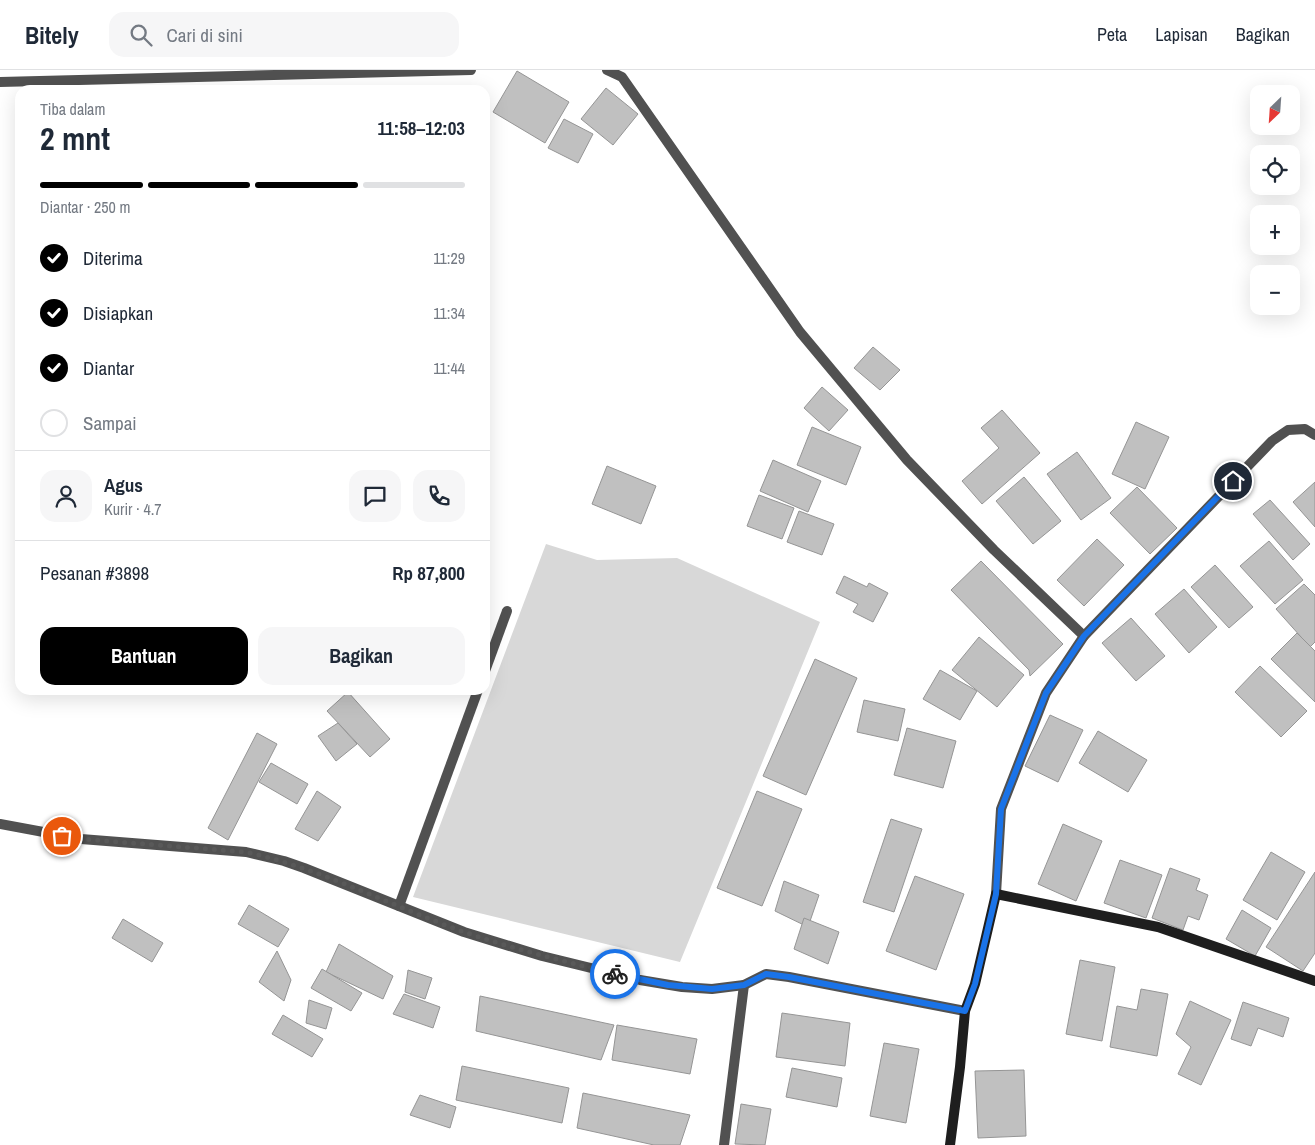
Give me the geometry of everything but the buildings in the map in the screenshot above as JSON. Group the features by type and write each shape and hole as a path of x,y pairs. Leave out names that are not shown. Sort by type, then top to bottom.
{"street":[{"path":"0,82 471,70"},
{"path":"607,70 622,77 800,332 907,460 994,550 1084,636"},
{"path":"950,1145 965,1011 975,984 996,894 1001,809 1046,693 1084,636 1272,441 1288,430 1305,428 1315,435"},
{"path":"490,657 507,611"},
{"path":"398,906 476,695"},
{"path":"0,824 81,839 246,852 284,861 464,932 505,945 640,980 682,987 712,989 744,985 766,974 965,1011"},
{"path":"996,894 1158,927 1315,981"},
{"path":"724,1145 744,985"}],"shaded area":[{"path":"546,544 597,560 677,558 820,622 680,962 413,897"}],"way so far":[{"path":"62,836 246,852 266,856 304,868 464,932 542,956 615,974"}],"route":[{"path":"615,974 668,985 712,989 744,985 766,974 965,1011 975,984 996,894 1001,809 1046,693 1084,636 1233,481"}]}
